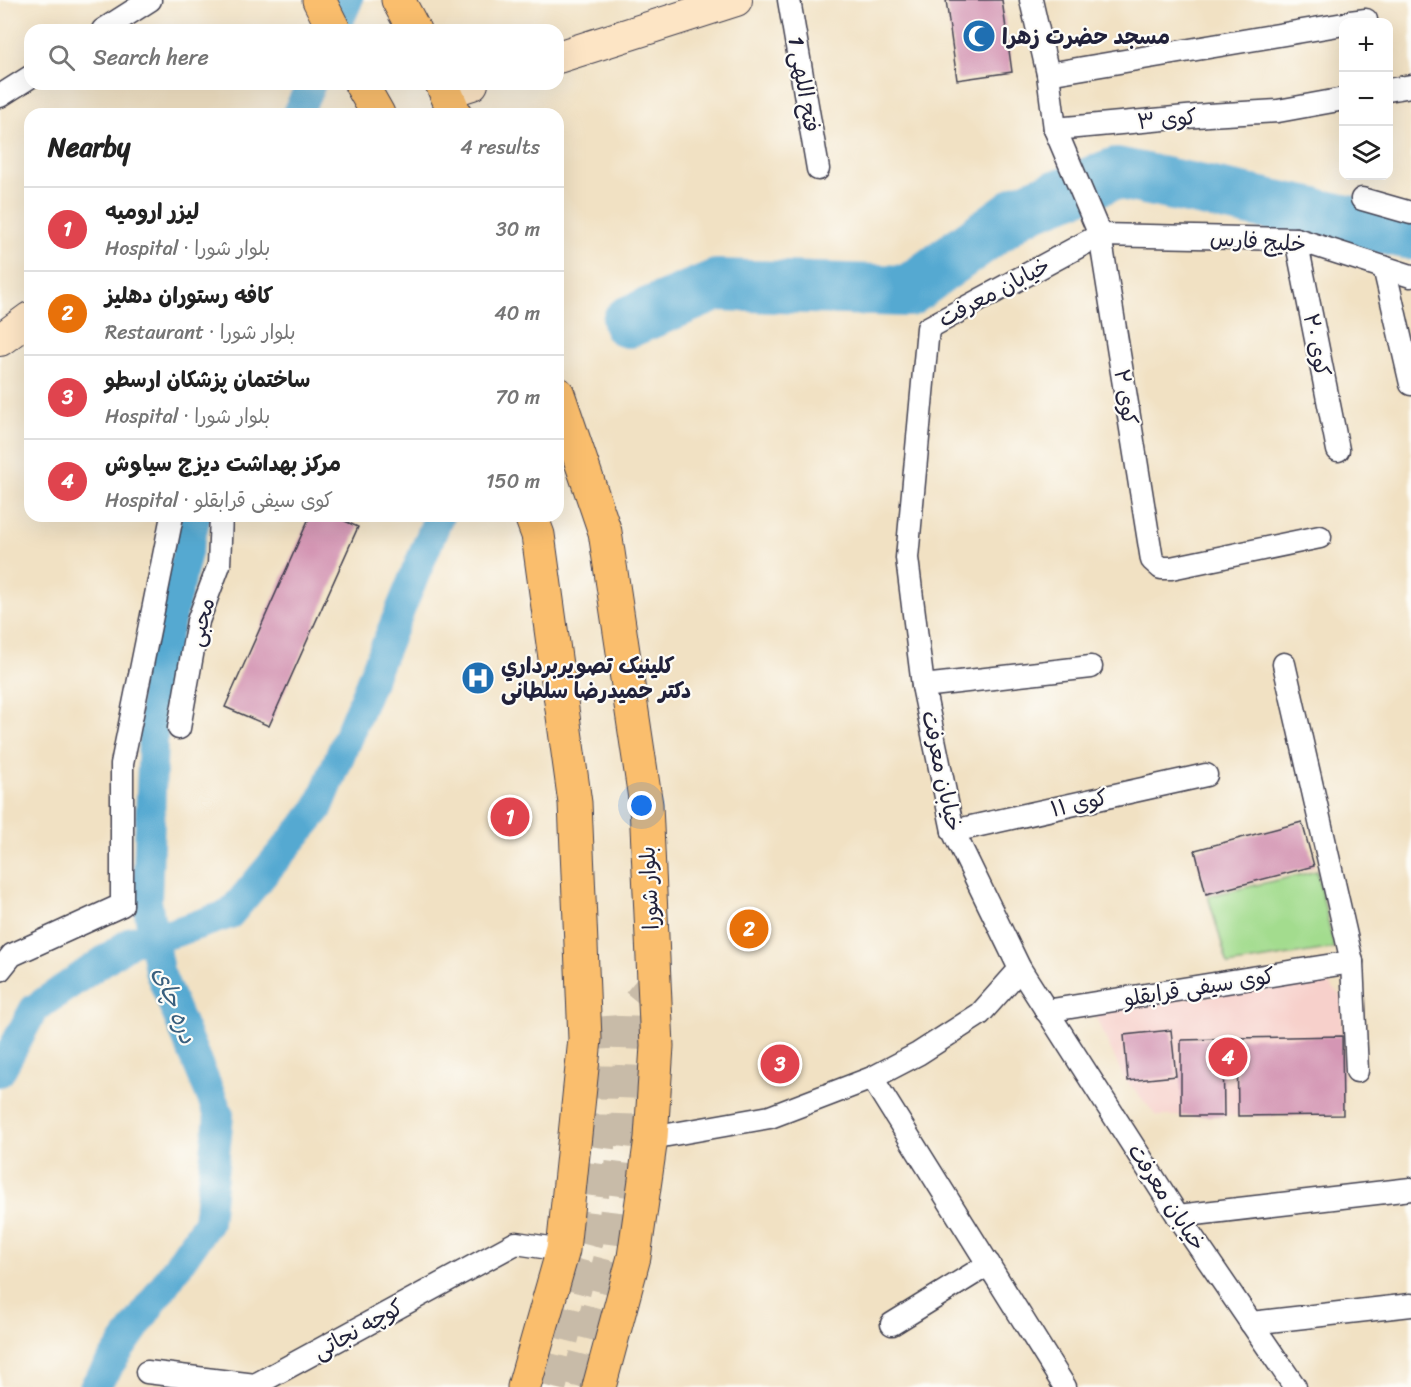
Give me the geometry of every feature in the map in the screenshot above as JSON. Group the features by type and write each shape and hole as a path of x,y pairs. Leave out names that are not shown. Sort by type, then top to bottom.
{"main road":[{"path":"319,0 331,24"},
{"path":"398,0 411,24"},
{"name":"بلوار شورا","path":"565,440 605,532 646,806 657,1046 651,1138 634,1257 599,1387"},
{"path":"524,1387 563,1250 585,1039 575,803 538,535 533,522"}],"street":[{"path":"112,24 150,0"},
{"path":"564,55 736,0"},
{"name":"فتح اللهی 1","path":"789,0 818,169"},
{"name":"کوی ۲","path":"1031,0 1048,74 1056,129 1100,235 1152,560 1161,568 1171,568 1320,537"},
{"path":"1048,74 1339,25"},
{"path":"0,96 24,81"},
{"path":"1393,89 1411,86"},
{"name":"کوی ۳","path":"1056,129 1278,111 1339,100"},
{"path":"1362,199 1411,213"},
{"name":"خلیج فارس","path":"1100,235 1296,239 1411,276"},
{"name":"خیابان معرفت","path":"1100,235 928,328 907,558 923,686 953,831 1020,969 1179,1216 1295,1387"},
{"name":"کوی ۲۰","path":"1296,239 1338,450"},
{"path":"1384,267 1411,384"},
{"path":"0,340 24,322"},
{"path":"0,970 12,955 122,905 122,764 171,522"},
{"name":"محبی","path":"179,728 198,621 219,566 221,522"},
{"path":"1284,664 1352,963 1357,1071"},
{"path":"923,686 1091,667"},
{"name":"کوی ۱۱","path":"953,831 1206,775"},
{"name":"کوی سیفی قرابقلو","path":"1046,1011 1352,963"},
{"path":"651,1138 770,1117 872,1078 918,1054 980,1014 1020,969"},
{"path":"872,1078 1065,1387"},
{"path":"1179,1216 1411,1189"},
{"name":"کوچه نجاتی","path":"147,1372 255,1385 516,1243 563,1250"},
{"path":"892,1324 989,1264"},
{"path":"1251,1323 1411,1305"}],"shaded area":[{"path":"1328,983 1342,997 1343,1115 1157,1116 1124,1078 1093,1011 1186,998"}],"green space":[{"path":"1317,871 1334,948 1228,965 1208,896"}],"building":[{"name":"مسجد حضرت زهرا","path":"946,0 1002,0 1012,72 957,80"},
{"path":"307,522 347,522 358,527 269,726 225,707"},
{"path":"1302,822 1314,866 1206,894 1195,850"},
{"path":"1171,1030 1176,1076 1128,1081 1124,1035"},
{"path":"1342,1036 1343,1115 1238,1116 1237,1038"},
{"path":"1223,1039 1224,1116 1181,1116 1181,1040"}],"waterway":[{"name":"دره چای","path":"338,24 348,0"},
{"name":"دره چای","path":"300,108 308,90"},
{"path":"628,322 717,285 908,291 1020,210 1116,173 1411,234"},
{"name":"دره چای","path":"94,1387 208,1222 219,1115 159,971 147,901 155,684 195,522"},
{"path":"0,1072 34,1009 132,941 173,933 230,914 318,809 437,522"}],"tunnel":[{"path":"577,1387 611,1255 627,1121 631,1012 654,984"},
{"path":"550,1387 587,1241 601,1126 602,1053 599,1015 591,1003"}],"place":[{"name":"مسجد حضرت زهرا","path":"979,36"},
{"name":"کلینیک تصويربرداري دکتر حمیدرضا سلطانی","path":"478,678"},
{"name":"لیزر ارومیه","path":"510,817"},
{"name":"کافه رستوران دهلیز","path":"749,929"},
{"name":"مرکز بهداشت دیزج سیاوش","path":"1228,1057"},
{"name":"ساختمان پزشکان ارسطو","path":"780,1064"}]}
